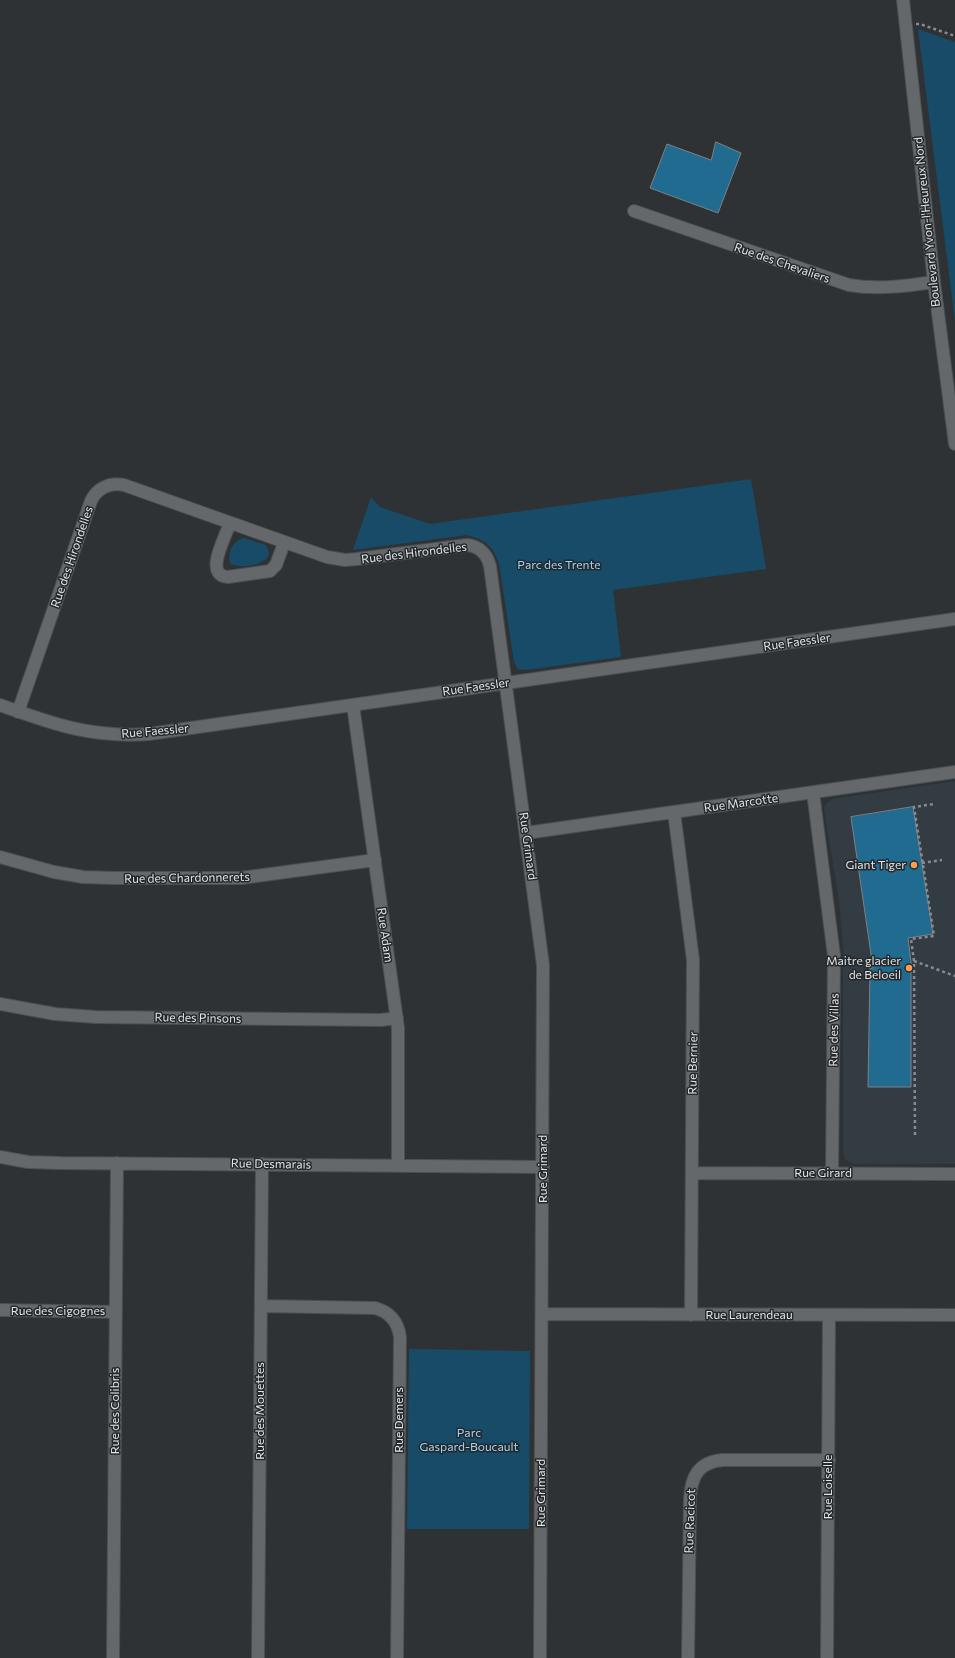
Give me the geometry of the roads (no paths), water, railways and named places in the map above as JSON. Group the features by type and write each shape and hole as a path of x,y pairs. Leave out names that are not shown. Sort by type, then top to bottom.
{"street":[{"name":"Boulevard Yvon-l'Heureux Nord","path":"903,0 934,282 955,444"},
{"name":"Rue des Chevaliers","path":"634,211 849,285 873,288 934,282"},
{"name":"Rue des Hirondelles","path":"18,712 91,501 99,490 111,484 124,485 327,557 345,560 459,545 471,545 479,548 488,558 490,566 506,683"},
{"path":"230,523 215,565 218,573 222,576 230,577 270,571 276,565 284,543"},
{"name":"Rue Faessler","path":"0,706 75,730 104,734 134,735 174,731 955,619"},
{"name":"Rue Grimard","path":"506,683 543,966 540,1658"},
{"name":"Rue Adam","path":"353,705 397,1018 399,1046 398,1166"},
{"name":"Rue Marcotte","path":"526,834 955,772"},
{"name":"Rue des Villas","path":"813,792 834,956 832,1174"},
{"name":"Rue Bernier","path":"674,812 693,960 691,1315"},
{"name":"Rue des Chardonnerets","path":"0,857 54,872 83,877 113,878 241,878 375,860"},
{"name":"Rue des Pinsons","path":"0,1004 41,1012 82,1016 381,1020 397,1018"},
{"name":"Rue Desmarais","path":"0,1158 40,1162 543,1167"},
{"name":"Rue des Colibris","path":"113,1658 117,1163"},
{"name":"Rue des Mouettes","path":"258,1658 262,1164"},
{"name":"Rue Girard","path":"692,1173 955,1174"},
{"name":"Rue Demers","path":"261,1306 375,1308 388,1314 394,1320 398,1328 400,1337 397,1658"},
{"name":"Rue des Cigognes","path":"0,1310 116,1312"},
{"name":"Rue Laurendeau","path":"542,1314 829,1316 955,1315"},
{"name":"Rue Loiselle","path":"827,1658 829,1316"},
{"name":"Rue Racicot","path":"688,1658 690,1499 692,1482 697,1473 708,1463 723,1460 829,1460"}],"place":[{"name":"Giant Tiger","path":"914,865"},
{"name":"Maitre glacier de Beloeil","path":"909,968"}],"park label":[{"name":"Parc des Trente","path":"559,565"},
{"name":"Parc Gaspard-Boucault","path":"469,1440"}]}
